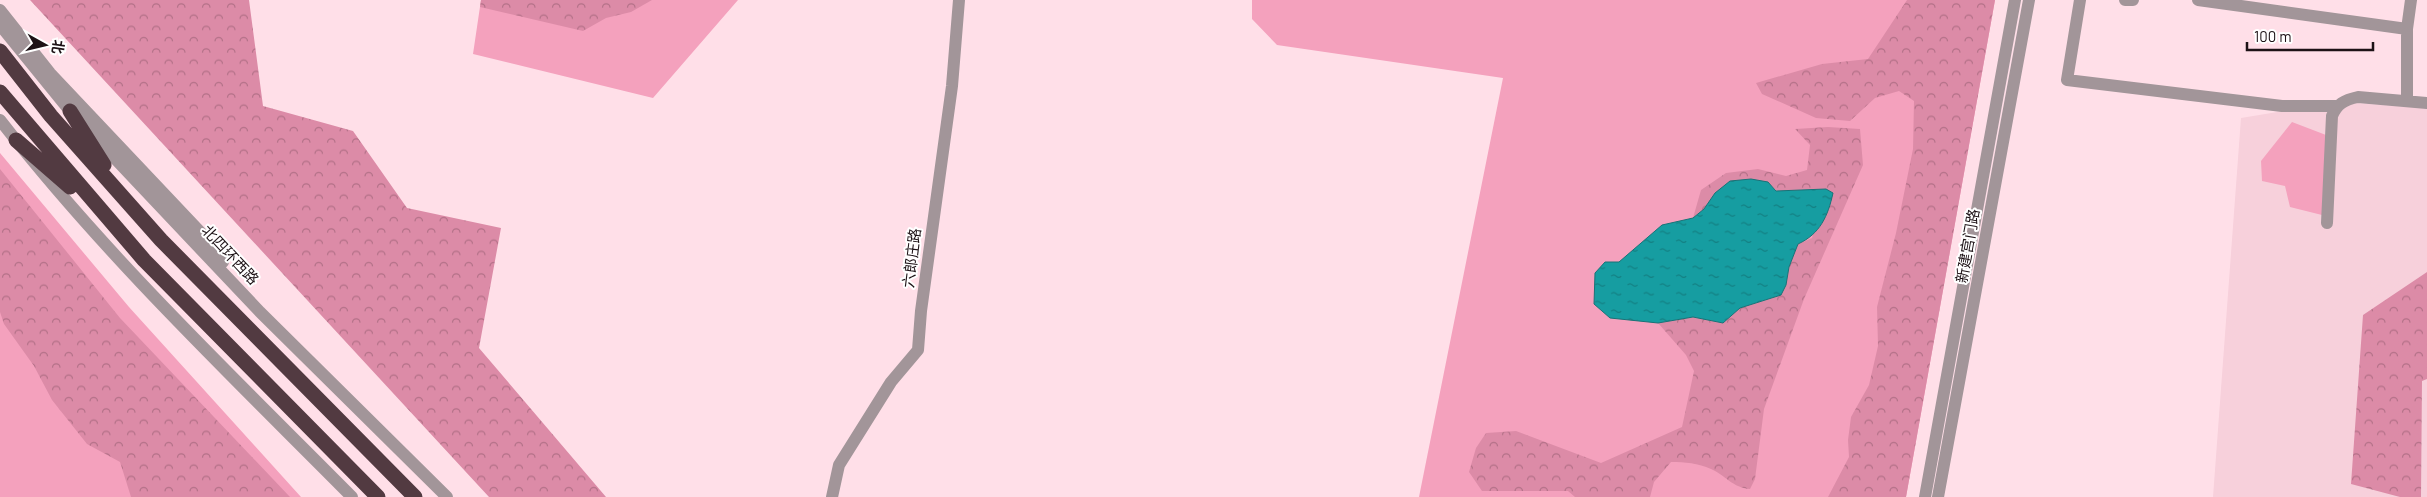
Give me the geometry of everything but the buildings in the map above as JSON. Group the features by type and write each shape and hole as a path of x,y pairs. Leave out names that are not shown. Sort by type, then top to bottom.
{"highway":[{"path":"0,51 51,116 160,240 415,497"},
{"path":"0,92 144,260 378,497"},
{"path":"70,112 131,206"},
{"path":"16,140 112,223"}],"street":[{"name":"六郎庄路","path":"832,497 840,465 891,382 918,350 952,86 959,0"},
{"name":"新建宫门路","path":"1925,497 2015,0"},
{"name":"新建宫门路","path":"1938,497 2029,0"},
{"path":"2080,0 2067,80 2282,106 2336,106 2347,99 2358,97 2427,103"},
{"path":"2125,0 2133,0"},
{"path":"2198,0 2407,29"},
{"path":"2407,101 2407,29 2411,0"},
{"path":"0,10 50,73 206,238 260,312"},
{"name":"北四环西路","path":"0,25 70,112 213,260 260,312 447,497"},
{"path":"2327,223 2332,116 2336,106"},
{"path":"0,120 48,182 171,313 352,497"}],"shaded area":[{"path":"481,0 738,0 653,98 473,54"},
{"path":"1252,0 1995,0 1906,497 1419,497 1503,78 1277,45 1252,19"},
{"path":"2338,102 2427,108 2427,497 2213,497 2241,118"},
{"path":"2292,122 2326,135 2322,215 2290,207 2285,186 2262,181 2261,161"},
{"path":"0,153 129,307 301,497 0,497"}],"green space":[{"path":"30,0 249,0 263,106 353,131 407,208 501,228 479,348 606,497 489,497"},
{"path":"481,0 652,0 631,12 606,18 583,31 480,7"},
{"path":"1907,0 1995,0 1906,497 1828,497 1849,457 1848,440 1851,417 1869,385 1878,346 1877,307 1896,233 1913,149 1914,101 1899,91 1875,98 1850,121 1816,118 1762,94 1756,83 1822,64 1868,59"},
{"path":"1828,127 1860,129 1863,165 1804,299 1764,409 1755,479 1750,489 1734,484 1706,467 1691,463 1671,462 1654,482 1650,497 1575,497 1568,491 1482,491 1469,472 1476,448 1486,433 1516,431 1601,463 1682,427 1694,371 1686,355 1658,323 1693,317 1723,323 1740,308 1772,298 1786,285 1789,267 1798,244 1812,238 1826,189 1785,192 1776,190 1768,182 1716,193 1704,209 1693,218 1701,190 1726,173 1758,169 1786,176 1807,170 1810,145 1795,129"},
{"path":"0,169 120,318 290,497 131,497 120,462 87,444 52,400 34,366 4,324 0,312"},
{"path":"2427,272 2427,379 2422,381 2421,497 2400,497 2351,484 2363,315"}],"water":[{"path":"1751,179 1768,182 1776,191 1826,189 1833,193 1829,209 1822,223 1812,235 1798,244 1789,267 1786,285 1781,295 1740,308 1723,323 1693,317 1658,323 1610,318 1594,304 1595,273 1605,262 1619,262 1662,225 1693,218 1704,209 1715,193 1730,181"}]}
